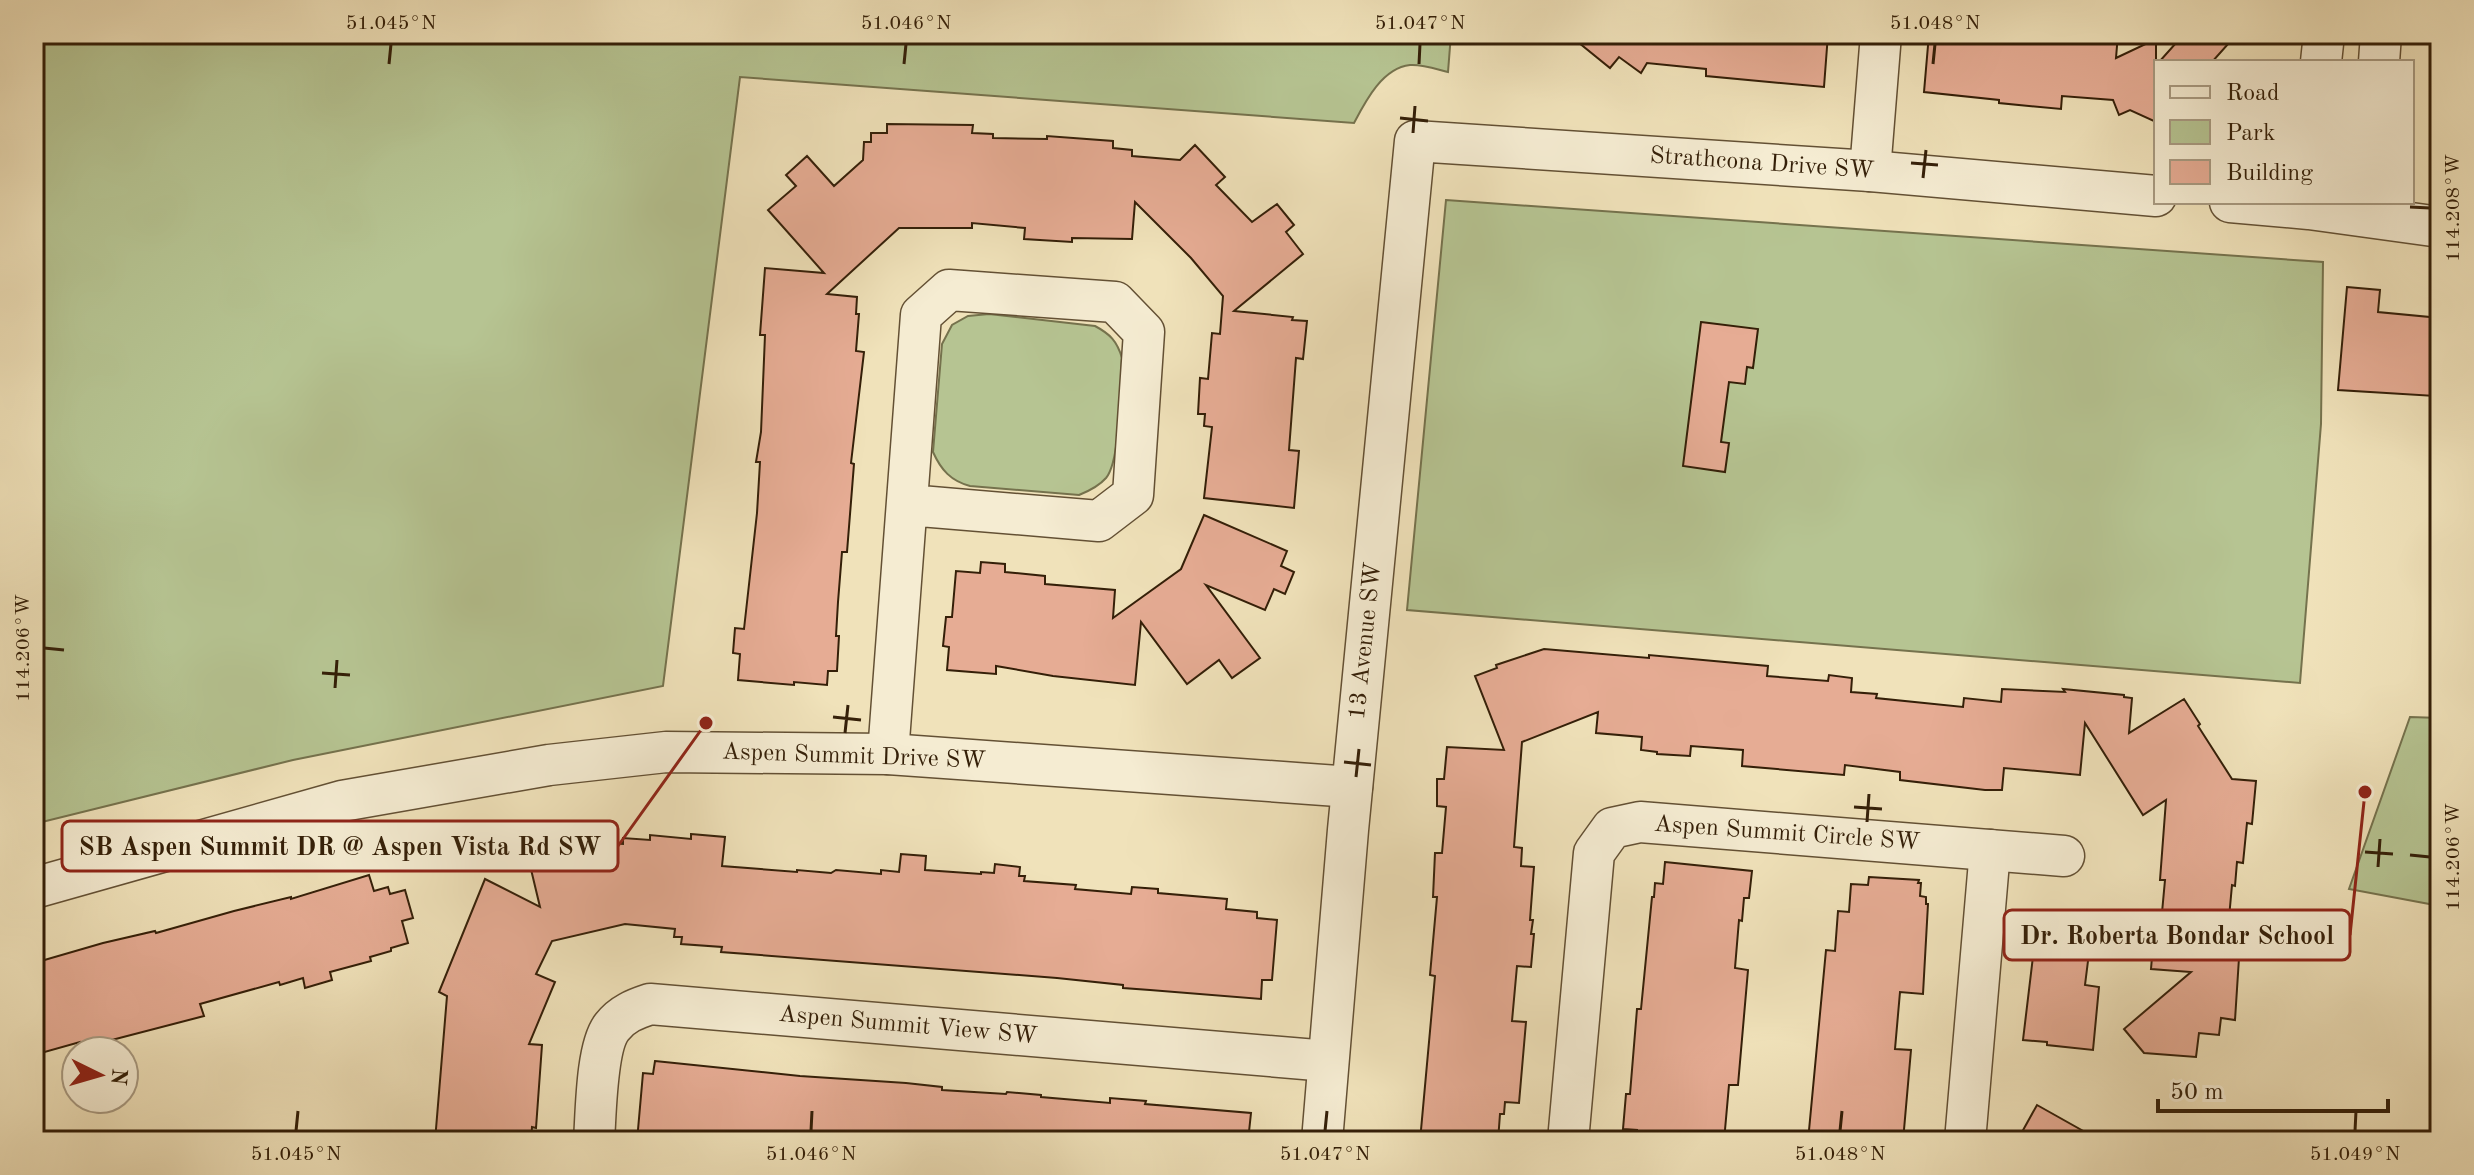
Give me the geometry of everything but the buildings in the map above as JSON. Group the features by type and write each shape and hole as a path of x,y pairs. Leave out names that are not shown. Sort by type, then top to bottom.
{"street":[{"path":"1870,171 1881,34"},
{"path":"2321,60 2324,34"},
{"path":"2379,60 2381,34"},
{"name":"Strathcona Drive SW","path":"1415,141 1870,171 2154,196"},
{"name":"13 Avenue SW","path":"1322,1141 1352,787 1415,141"},
{"path":"2270,204 2366,209 2440,227"},
{"path":"888,754 921,315 949,290 1115,302 1144,332 1133,495 1099,521 908,505"},
{"name":"Aspen Summit Drive SW","path":"34,888 342,801 549,765 666,752 888,754 1352,787"},
{"name":"Aspen Summit Circle SW","path":"1568,1141 1594,853 1612,828 1640,822 2064,856"},
{"path":"1965,1141 1990,850"},
{"name":"Aspen Summit View SW","path":"594,1141 602,1050 610,1028 629,1011 650,1004 1328,1061"}],"green space":[{"path":"34,34 1451,34 1448,72 1415,65 1400,67 1376,87 1354,123 740,77 663,686 293,760 34,824"},
{"path":"1446,200 2323,262 2321,424 2300,683 1407,610"},
{"path":"989,314 1095,326 1115,343 1122,358 1115,455 1106,478 1094,488 1079,495 970,486 952,478 939,464 933,452 942,344 952,325 968,316"},
{"path":"2410,717 2440,718 2440,906 2349,889"}],"place":[{"name":"SB Aspen Summit DR @ Aspen Vista Rd SW","path":"706,723"},
{"name":"Dr. Roberta Bondar School","path":"2365,792"}]}
